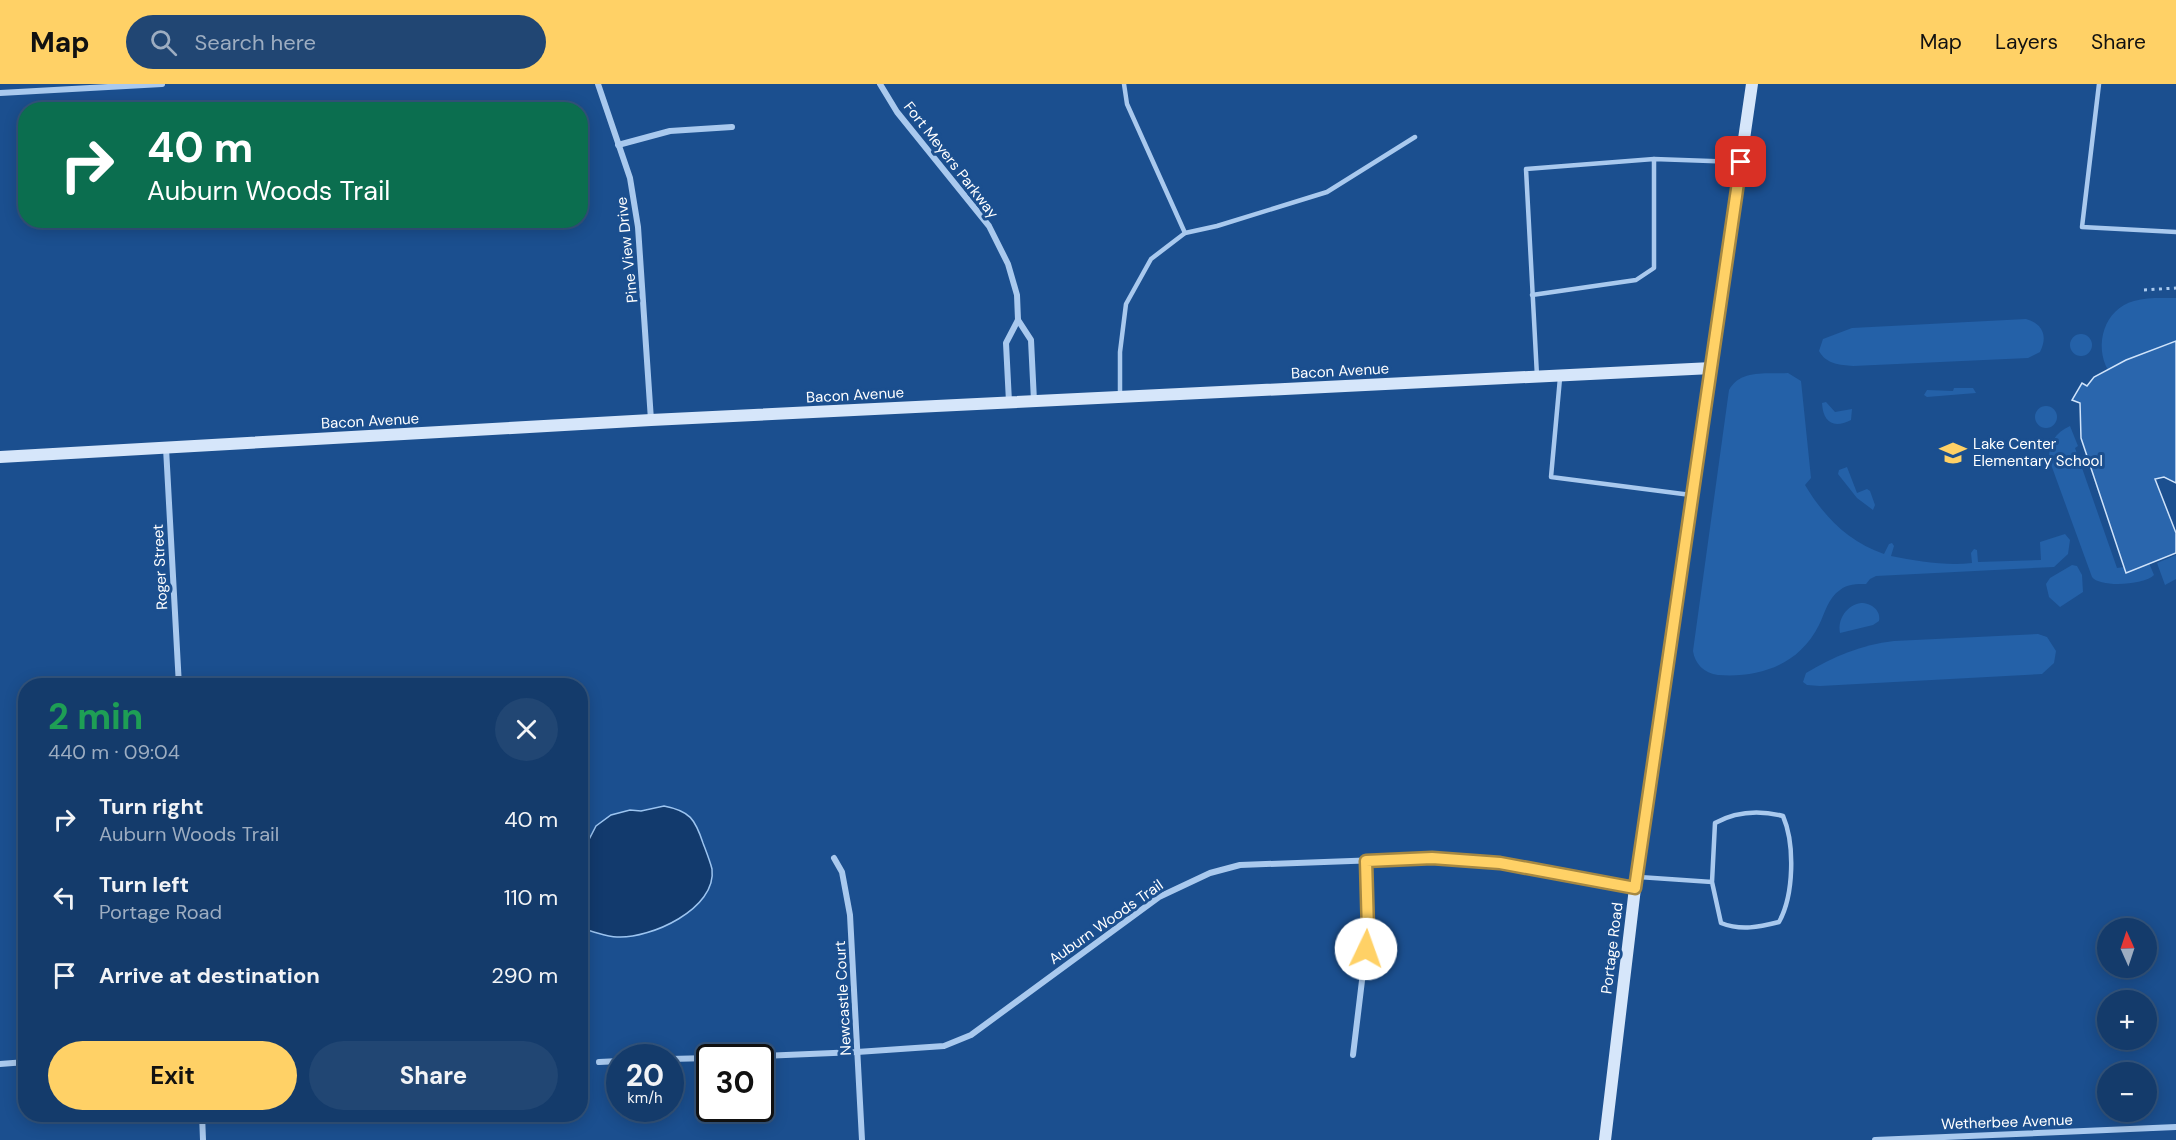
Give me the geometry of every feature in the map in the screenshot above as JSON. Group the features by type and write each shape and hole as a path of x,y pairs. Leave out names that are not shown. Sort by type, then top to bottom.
{"street":[{"path":"0,93 80,86 162,84"},
{"name":"Pine View Drive","path":"598,84 630,178 638,227 651,420"},
{"name":"Fort Meyers Parkway","path":"880,84 897,112 989,226 1008,264 1017,295 1018,321 1006,343 1009,402"},
{"name":"Portage Road","path":"1605,1140 1635,882 1752,84"},
{"path":"618,145 670,131 732,127"},
{"name":"Fort Meyers Parkway","path":"1018,321 1031,340 1034,401"},
{"name":"Bacon Avenue","path":"0,457 651,420 1712,368"},
{"name":"Roger Street","path":"166,448 179,678"},
{"name":"Newcastle Court","path":"834,858 842,872 850,915 862,1140"},
{"name":"Auburn Woods Trail","path":"774,1055 944,1046 971,1035 1159,897 1210,873 1240,865 1432,858 1500,863 1635,882"},
{"path":"1353,1055 1368,931 1366,861"},
{"path":"599,1062 606,1062"},
{"path":"0,1064 18,1063"},
{"path":"202,1122 203,1140"},
{"name":"Wetherbee Avenue","path":"1875,1140 2176,1127"}],"lane":[{"path":"1124,84 1127,104 1185,233"},
{"path":"2099,84 2082,227 2176,232"},
{"path":"1120,397 1120,352 1126,304 1151,259 1185,233 1217,226 1328,192 1415,137"},
{"path":"1537,376 1526,169 1654,159 1741,162"},
{"path":"1532,295 1636,280 1654,268 1654,159"},
{"path":"1560,375 1551,477 1693,495"},
{"path":"1751,812 1783,816 1790,832 1793,851 1785,912 1779,921 1756,927 1733,928 1721,923 1712,882 1715,823 1729,816 1751,812"},
{"path":"1635,882 1712,882"}],"path":[{"path":"2144,290 2176,288"}],"shaded area":[{"path":"2176,298 2176,343 2108,370 2102,350 2102,339 2104,329 2115,312 2134,301"},
{"path":"2026,319 2040,327 2044,336 2040,352 2028,358 1853,366 1829,361 1819,351 1823,339 1852,328"},
{"path":"2077,334 2085,334 2092,341 2092,349 2085,356 2077,356 2070,349 2070,341"},
{"path":"1763,373 1788,373 1801,381 1811,478 1805,485 1829,518 1860,543 1884,554 1889,544 1892,543 1894,546 1891,556 1931,563 1962,564 1972,563 1971,553 1974,549 1977,550 1978,562 2041,560 2040,542 2065,534 2070,540 2068,554 2054,567 1876,576 1866,584 1849,585 1836,593 1811,639 1801,650 1777,666 1749,674 1734,675 1718,675 1704,670 1696,660 1693,651 1729,390 1734,383 1747,376"},
{"path":"1954,388 1973,388 1976,393 1927,397 1924,395 1927,390 1953,391"},
{"path":"1826,402 1835,412 1852,409 1851,420 1839,424 1830,422 1823,410 1822,403"},
{"path":"2046,406 2054,409 2057,417 2054,425 2046,428 2038,425 2035,417 2038,409"},
{"path":"2070,426 2078,446 2075,448 2117,568 2124,567 2126,572 2149,563 2154,575 2149,578 2133,583 2113,584 2104,583 2092,577 2049,459 2054,439"},
{"path":"1847,467 1857,493 1867,489 1870,491 1875,505 1873,510 1857,498 1838,474 1839,470"},
{"path":"2176,555 2176,579 2165,585 2157,563"},
{"path":"2072,565 2077,566 2082,575 2083,592 2060,607 2049,597 2046,584 2050,578"},
{"path":"1861,603 1874,608 1879,621 1873,625 1840,633 1840,623 1844,614 1851,607"},
{"path":"2038,634 2047,637 2056,651 2054,663 2042,674 1820,686 1807,685 1803,682 1806,673 1827,661 1859,648 1882,643"},
{"path":"664,806 690,817 708,856 712,869 711,883 704,897 693,909 663,927 646,933 617,937 588,931 588,841 596,826 611,815 630,810 641,811"}],"building":[{"path":"2176,341 2176,483 2164,477 2155,479 2176,533 2176,553 2126,573 2081,438 2080,403 2072,400 2082,383 2087,386 2094,377 2126,360"}],"place":[{"name":"Lake Center Elementary School","path":"1953,453"}],"route":[{"path":"1366,949 1368,931 1366,861 1432,858 1500,863 1635,888 1741,162"}]}
